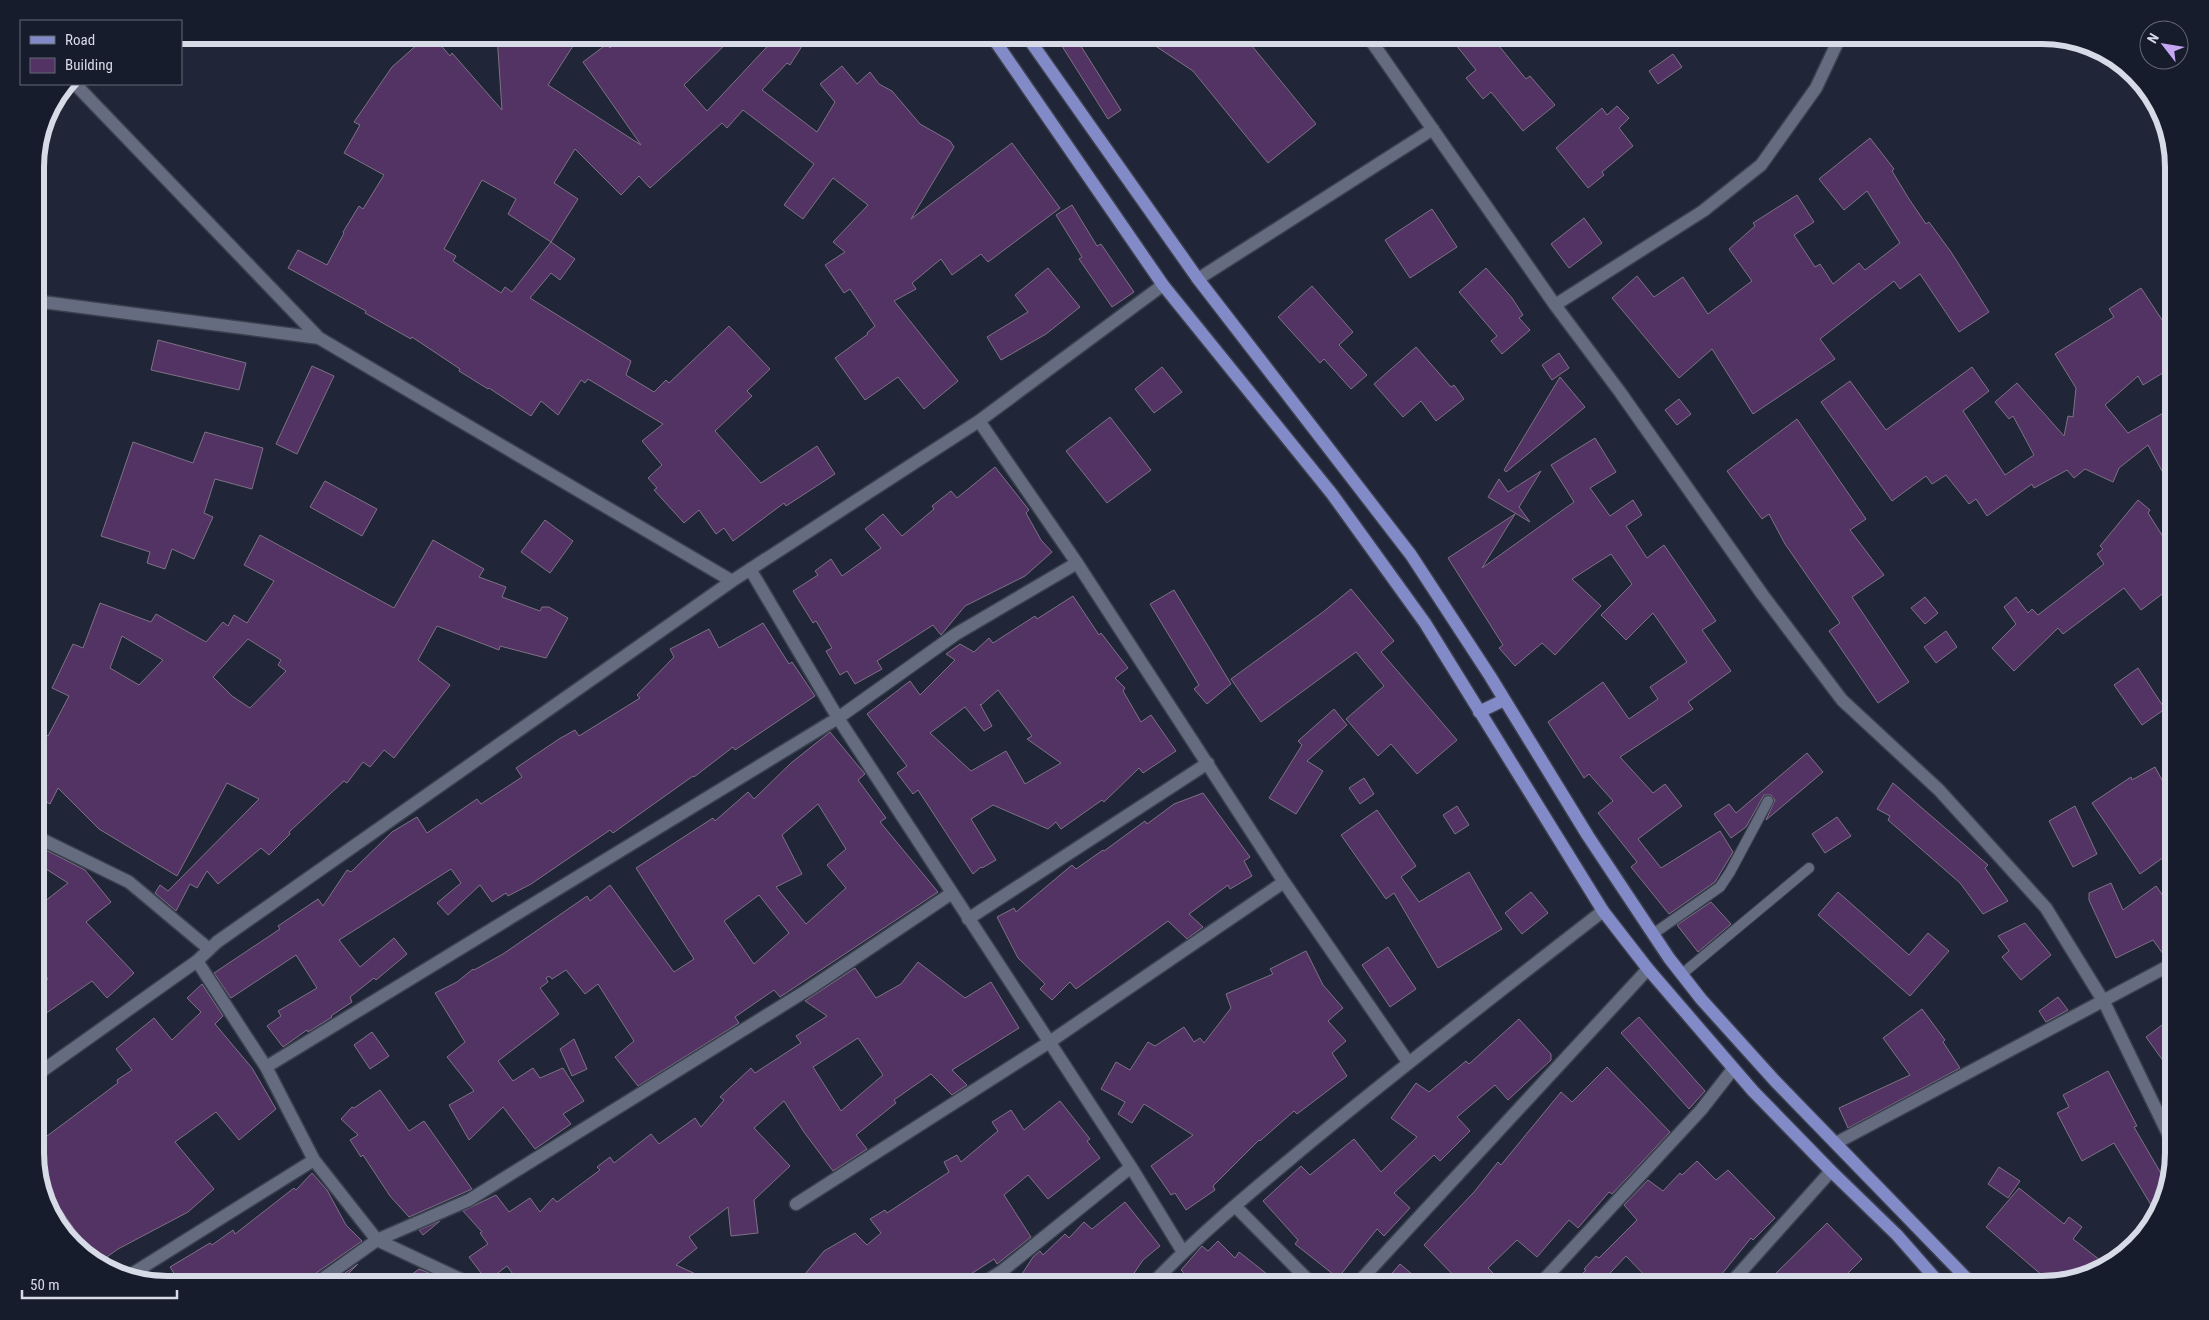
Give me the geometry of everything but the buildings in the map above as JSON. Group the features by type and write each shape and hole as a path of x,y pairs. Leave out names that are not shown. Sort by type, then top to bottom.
{"main road":[{"path":"997,44 1163,285 1332,494 1425,623 1603,911 1648,969 1733,1069 1831,1171 1897,1235 1933,1276"},
{"path":"1032,44 1198,279 1411,555 1588,836 1682,974 1701,999 1775,1081 1964,1276"},
{"path":"1479,712 1504,700"}],"street":[{"path":"1373,44 1555,305 1620,392 1762,594 1842,700 1939,790 2046,908 2104,1002 2165,1127"},
{"path":"1555,305 1702,210 1761,164 1816,88 1836,44"},
{"path":"76,85 319,338 732,581"},
{"path":"1198,279 1433,129"},
{"path":"44,1070 197,961 209,949 732,581 979,421 1163,285"},
{"path":"44,302 319,338"},
{"path":"979,421 1077,563 1284,882 1408,1062"},
{"path":"266,1067 838,718 956,634 1077,563"},
{"path":"750,569 838,718 1048,1043 1131,1167 1182,1252"},
{"path":"968,919 1208,763"},
{"path":"44,840 129,882 209,949"},
{"path":"796,1204 1048,1043 1284,882"},
{"path":"327,1276 377,1240 469,1200 809,989 952,893"},
{"path":"1160,1276 1182,1252 1235,1206 1408,1062 1603,911"},
{"path":"197,961 266,1067 314,1160 377,1240 454,1276"},
{"path":"1836,1143 2165,968"},
{"path":"1364,1276 1648,969"},
{"path":"1547,1276 1701,1110 1733,1069"},
{"path":"135,1272 314,1160"},
{"path":"994,1276 1131,1167"},
{"path":"1737,1276 1831,1171"},
{"path":"1235,1206 1304,1276"}],"lane":[{"path":"1653,934 1720,886 1730,872 1768,801"},
{"path":"1682,974 1809,868"}]}
